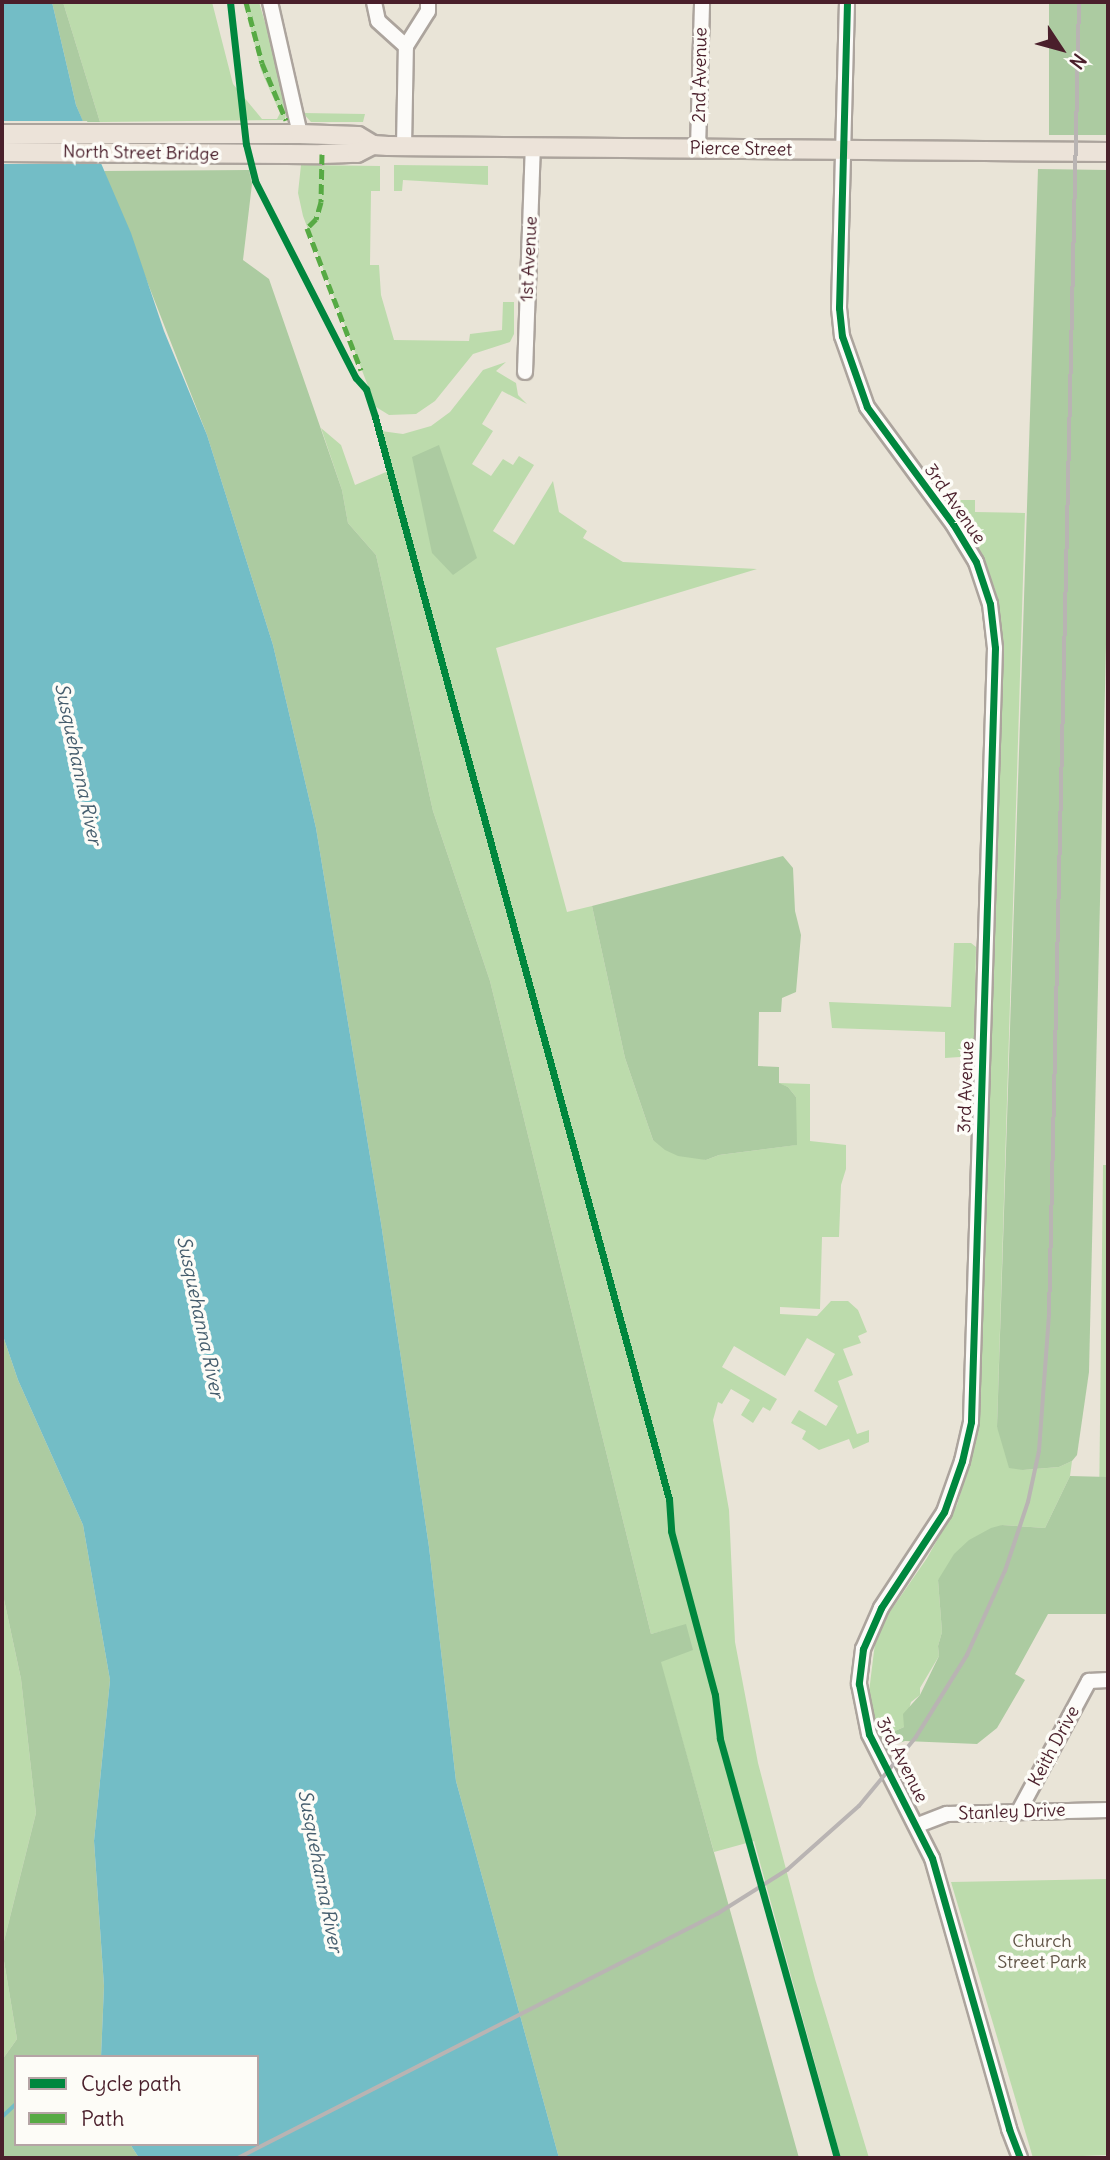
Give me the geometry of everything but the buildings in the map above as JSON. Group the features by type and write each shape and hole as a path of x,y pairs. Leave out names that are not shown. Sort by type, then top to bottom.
{"main road":[{"name":"North Street Bridge","path":"2,134 279,135"},
{"name":"Pierce Street","path":"279,135 358,136 373,145"},
{"name":"Pierce Street","path":"280,155 357,153 373,145 1108,152"},
{"name":"North Street Bridge","path":"2,152 280,155"}],"street":[{"path":"270,2 300,134"},
{"path":"374,2 378,21 406,46"},
{"path":"404,146 406,46 428,11 428,2"},
{"name":"2nd Avenue","path":"698,148 702,2"},
{"name":"3rd Avenue","path":"847,2 839,308 848,359 867,407 953,524 976,562 990,604 995,649 971,1422 962,1461 944,1512 881,1608 869,1633 859,1684 869,1734 918,1825 939,1879 1009,2129 1020,2158"},
{"name":"1st Avenue","path":"525,372 533,146"},
{"name":"Keith Drive","path":"1019,1811 1089,1681 1108,1681"},
{"name":"Stanley Drive","path":"918,1825 947,1814 1108,1810"}],"green space":[{"path":"52,2 63,2 100,122 83,122 76,105"},
{"path":"63,2 212,2 233,84 262,119 277,119 280,113 261,70 244,2 259,2 288,103 285,120 100,122"},
{"path":"1049,2 1108,2 1108,135 1049,135"},
{"path":"303,113 365,114 363,122 311,122"},
{"path":"301,165 380,166 380,191 371,191 370,265 379,265 381,295 394,340 469,341 470,334 502,330 503,302 514,302 514,334 510,342 473,354 435,401 416,414 389,415 376,407 303,216 298,193"},
{"path":"394,165 488,166 488,185 403,180 402,191 394,191"},
{"path":"1038,169 1108,170 1108,559 1089,1372 1077,1455 1072,1461 1059,1467 1023,1470 1009,1468 997,1427"},
{"path":"249,170 252,184 243,260 269,279 342,490 348,523 376,555 433,811 490,981 651,1634 686,1624 693,1650 661,1662 799,2158 559,2158 456,1781 429,1547 381,1223 316,828 273,645 207,435 104,171"},
{"path":"506,362 496,371 516,383 518,395 527,404 502,391 482,424 493,431 472,464 491,476 503,459 513,465 519,456 534,465 493,531 514,545 553,481 559,512 587,531 583,538 623,562 757,569 496,648 567,912 592,906 625,1058 653,1140 706,1160 719,1155 796,1145 796,1097 788,1087 778,1083 810,1084 810,1141 846,1145 839,1237 822,1237 820,1309 780,1307 780,1314 817,1316 831,1301 848,1301 858,1310 867,1332 858,1336 861,1343 843,1349 853,1375 838,1381 857,1434 869,1430 869,1442 853,1449 849,1439 819,1450 802,1439 806,1431 791,1423 799,1410 826,1426 838,1406 814,1391 835,1354 807,1338 785,1376 734,1346 722,1367 777,1399 770,1411 763,1407 753,1423 741,1415 750,1400 731,1389 722,1404 718,1402 713,1420 729,1510 735,1642 758,1763 815,1979 869,2158 841,2158 754,1841 714,1852 660,1661 686,1625 651,1634 490,981 433,811 376,555 348,523 342,490 321,428 341,445 355,485 391,470 381,431 403,434 431,426 450,412 483,370"},
{"path":"439,445 477,558 453,575 432,553 412,457"},
{"path":"960,500 975,500 975,512 1025,513 997,1427 1023,1470 1059,1467 1072,1461 1070,1476 1045,1528 1002,1525 938,1580 942,1632 938,1646 939,1656 920,1688 920,1695 911,1702 904,1727 895,1731 893,1745 888,1753 876,1729 869,1692 875,1643 887,1616 927,1558 957,1505 974,1449 980,1412 1003,643 995,589 975,541 954,511 954,506"},
{"path":"783,856 793,868 795,911 801,935 796,992 782,998 781,1012 759,1012 758,1066 779,1067 779,1083 788,1087 796,1097 797,1145 719,1155 706,1160 678,1156 653,1140 625,1058 592,906"},
{"path":"954,943 971,943 976,947 974,1056 945,1058 945,1032 832,1028 829,1002 951,1007"},
{"path":"1103,1165 1108,1165 1108,1595 1098,1596"},
{"path":"2,1333 18,1380 83,1525 110,1680 94,1841 104,1986 101,2055 14,2055 14,2146 131,2146 139,2158 2,2158 2,2060 17,2039 2,1949 36,1813 21,1679 2,1590"},
{"path":"1070,1476 1108,1477 1108,1614 1048,1614 1015,1674 1025,1680 997,1728 977,1744 905,1741 893,1745 895,1731 904,1727 903,1714 920,1695 939,1656 938,1646 942,1632 938,1580 954,1554 969,1540 991,1528 1002,1525 1045,1528"},
{"path":"2,1590 21,1679 36,1813 2,1949"},
{"name":"Church Street Park","path":"1108,1879 1108,2155 1033,2158 951,1882"},
{"path":"2,1949 17,2039 2,2060"}],"water":[{"name":"Susquehanna River","path":"2,2 52,2 76,105 131,233 164,331 207,435 273,645 316,828 381,1223 429,1547 456,1781 559,2158 139,2158 131,2146 259,2146 259,2055 101,2055 104,1986 94,1841 110,1680 83,1525 18,1380 2,1333"}],"pier":[{"path":"2,121 87,121 105,164 2,164"}],"waterway":[{"path":"2,2117 14,2106"}],"railway":[{"path":"238,2158 717,1914 787,1870 859,1806 916,1737 967,1655 1005,1571 1028,1502 1039,1451 1049,1315 1079,2"}],"marked path":[{"path":"246,2 262,63 286,120"},
{"path":"322,154 321,202 316,219 307,228 361,370"}],"cycle path":[{"path":"230,2 246,144 255,181 356,378 366,389 375,417 669,1499 671,1531 715,1695 720,1739 837,2158"},
{"path":"847,2 839,308 842,336 867,407 953,524 976,562 990,604 995,648 971,1422 962,1461 944,1512 881,1608 863,1649 859,1684 869,1734 932,1858 1009,2129 1020,2158"}]}
